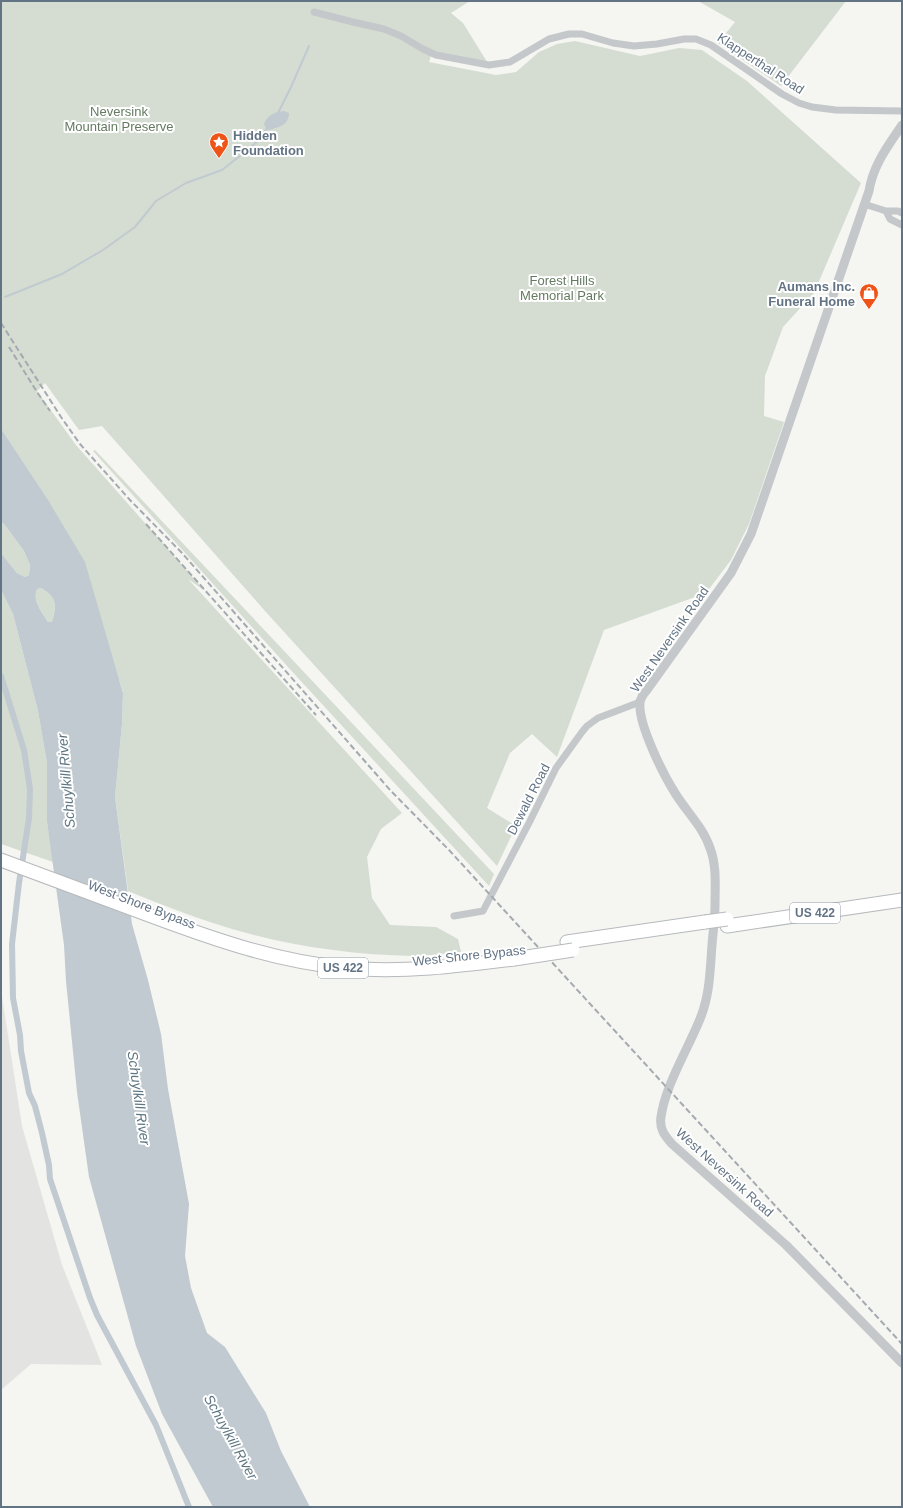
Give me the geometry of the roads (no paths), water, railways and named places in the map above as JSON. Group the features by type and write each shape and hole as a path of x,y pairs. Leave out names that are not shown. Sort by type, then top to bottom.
{"highway":[{"name":"West Shore Bypass","path":"1,852 11,864 176,921"},
{"name":"West Shore Bypass","path":"1,860 72,887 176,921 254,944 302,955 360,961 415,962 511,955 705,926 902,892"},
{"name":"West Shore Bypass","path":"727,922 902,900"}],"street":[{"name":"Klapperthal Road","path":"314,12 384,28 436,55 489,65 510,62 548,39 569,34 582,34 613,43 634,46 657,44 684,39 696,40 711,45 782,94 799,103 812,107 836,110 902,111"},
{"name":"West Neversink Road","path":"902,125 882,155 871,178 869,191 749,539 731,573 640,702 641,716 661,768 675,793 696,821 706,838 715,867 715,908 709,986 700,1019 667,1093 661,1116 662,1131 672,1144 786,1245 902,1363"},
{"path":"864,204 886,211 898,211 902,213"},
{"path":"886,211 890,219 902,225"},
{"name":"Dewald Road","path":"454,916 483,911 556,768 587,726 602,716 640,702"}],"water":[{"path":"284,111 289,113 289,117 283,125 269,130 266,129 264,124 270,116"},
{"name":"Schuylkill River","path":"1,429 48,500 85,562 123,693 122,724 115,797 132,924 161,1034 168,1089 189,1204 185,1256 191,1288 207,1333 225,1347 266,1413 281,1451 310,1507 213,1507 162,1414 136,1346 89,1177 77,1092 64,945 47,822 47,763 38,711 13,614 1,590 1,553 17,573 25,577 29,575 30,565 24,551 1,522","holes":["41,588 53,598 55,606 52,622 48,622 38,606 36,598 37,589"]}],"waterway":[{"path":"278,113 309,46"},
{"path":"5,297 62,274 103,250 135,227 156,201 186,183 222,170 258,141 267,128"},
{"path":"1,676 24,750 30,789 29,818 19,883 12,944 13,998 29,1093 35,1106 42,1133 49,1165 50,1179 90,1298 97,1315 156,1425 189,1507"}],"railway":[{"path":"1,323 80,444 130,500 182,553 391,791 449,850 902,1344"},
{"path":"9,347 50,411"},
{"path":"146,524 316,715"}],"place":[{"name":"Hidden Foundation","path":"219,159"},
{"name":"Aumans Inc. Funeral Home","path":"869,310"}],"park label":[{"name":"Neversink Mountain Preserve","path":"119,118"},
{"name":"Forest Hills Memorial Park","path":"562,288"}]}
